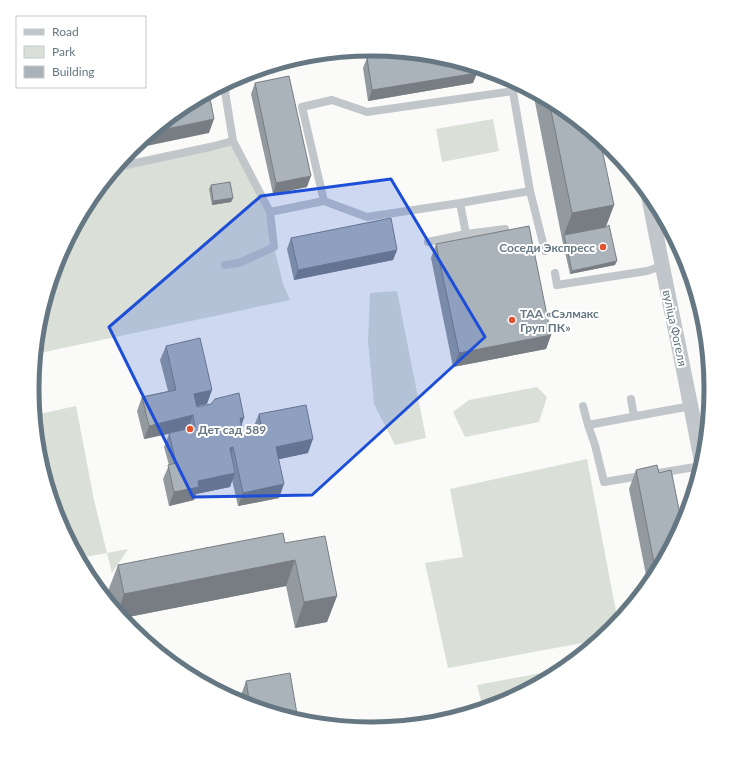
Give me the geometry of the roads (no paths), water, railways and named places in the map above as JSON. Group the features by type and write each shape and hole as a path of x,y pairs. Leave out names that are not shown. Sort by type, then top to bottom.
{"street":[{"name":"вуліца Фогеля","path":"651,209 699,448"}],"lane":[{"path":"225,91 232,141 270,212 274,247 240,263 225,265"},
{"path":"324,201 302,107 332,100 367,112 513,91 530,191 545,251"},
{"path":"126,165 232,141"},
{"path":"270,212 324,201 367,217 530,191"},
{"path":"460,203 466,234"},
{"path":"428,242 466,234 505,229"},
{"path":"555,273 557,285 647,271 662,266"},
{"path":"631,399 634,416"},
{"path":"583,406 604,482 695,466"},
{"path":"588,425 691,406"}],"place":[{"name":"Соседи Экспресс","path":"603,247"},
{"name":"ТАА «Сэлмакс Груп ПК»","path":"512,320"},
{"name":"Дет сад 589","path":"190,429"}]}
